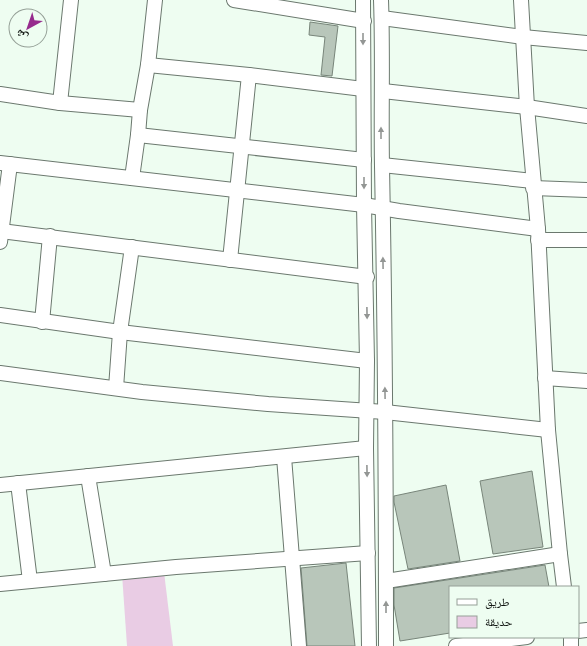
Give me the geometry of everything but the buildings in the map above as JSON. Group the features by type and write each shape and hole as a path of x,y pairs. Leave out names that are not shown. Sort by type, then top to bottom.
{"street":[{"path":"60,103 71,0"},
{"path":"132,178 140,110 148,65 154,0"},
{"path":"234,0 364,21"},
{"path":"363,0 364,204 368,361 366,448 370,646"},
{"path":"381,0 383,91 381,109 386,646"},
{"path":"521,0 527,107 538,234 548,430 564,586"},
{"path":"382,18 523,37 587,43"},
{"path":"148,65 249,75 363,89"},
{"path":"230,260 249,75"},
{"path":"383,91 527,107 587,116"},
{"path":"0,94 60,103 140,110"},
{"path":"138,135 364,160"},
{"path":"367,277 50,236 1,236 5,164 364,204 538,234 587,240"},
{"path":"382,165 587,190"},
{"path":"42,322 50,236"},
{"path":"116,388 120,332 132,247"},
{"path":"0,315 120,332 368,361"},
{"path":"0,373 116,388 260,403 385,412 548,430"},
{"path":"545,378 587,381"},
{"path":"0,485 366,448"},
{"path":"284,457 299,646"},
{"path":"88,476 104,574"},
{"path":"18,483 30,581"},
{"path":"0,584 176,567 368,553"},
{"path":"386,581 560,554"},
{"path":"463,645 519,638"}],"green space":[{"path":"164,572 173,646 127,646 122,574"}]}
